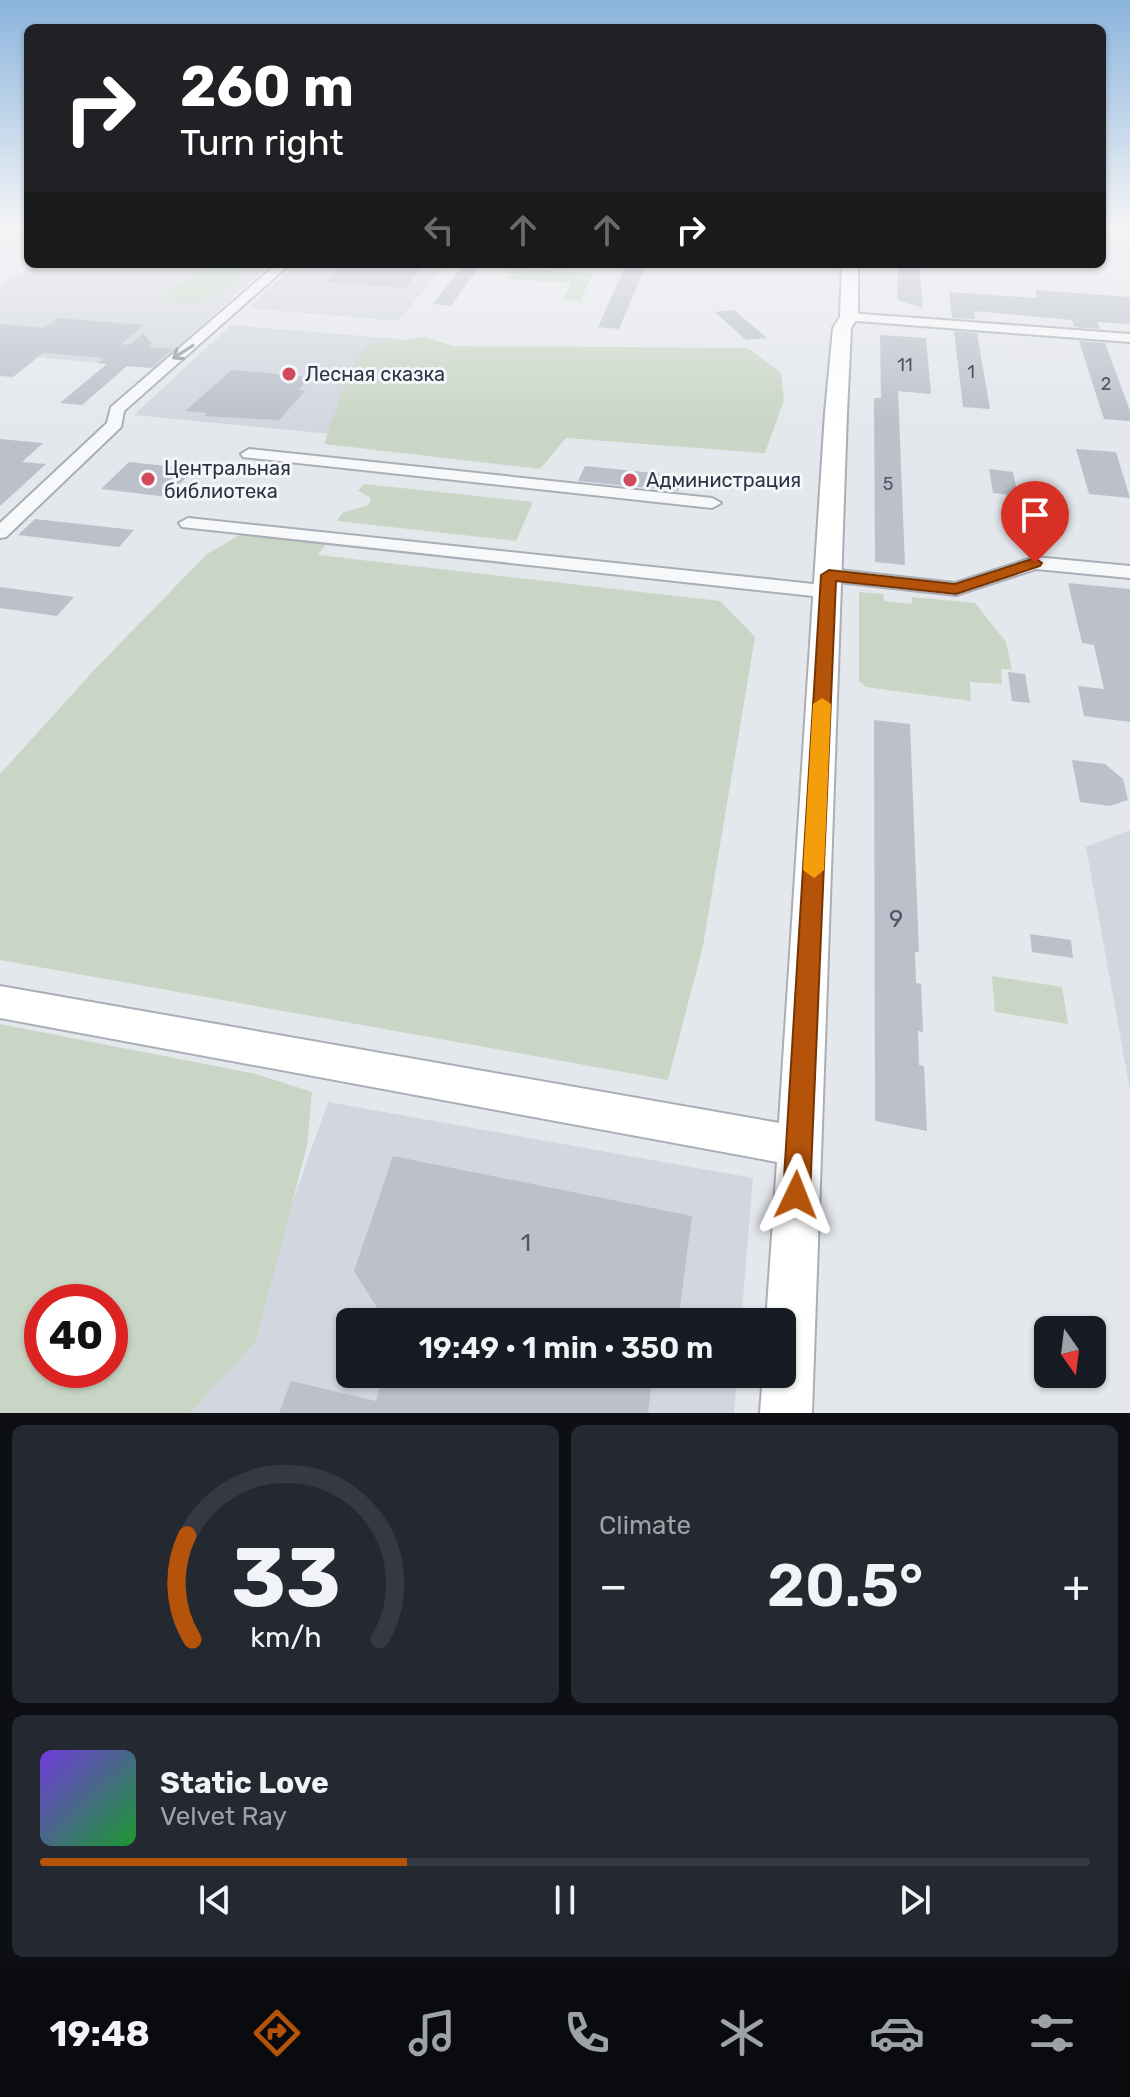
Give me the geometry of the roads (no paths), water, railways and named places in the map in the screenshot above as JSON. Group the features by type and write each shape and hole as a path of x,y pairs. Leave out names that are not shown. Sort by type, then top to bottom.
{"street":[{"path":"0,533 115,424 116,410 253,292"},
{"path":"786,1413 821,582 842,328 849,317 849,292"},
{"path":"849,317 1130,338"},
{"path":"249,454 712,503"},
{"path":"183,528 580,579 585,565 956,589 1035,563 1130,572"},
{"path":"0,1002 798,1146"}],"place":[{"name":"Лесная сказка","path":"289,374"},
{"name":"Центральная библиотека","path":"148,479"},
{"name":"Администрация","path":"630,480"}]}
